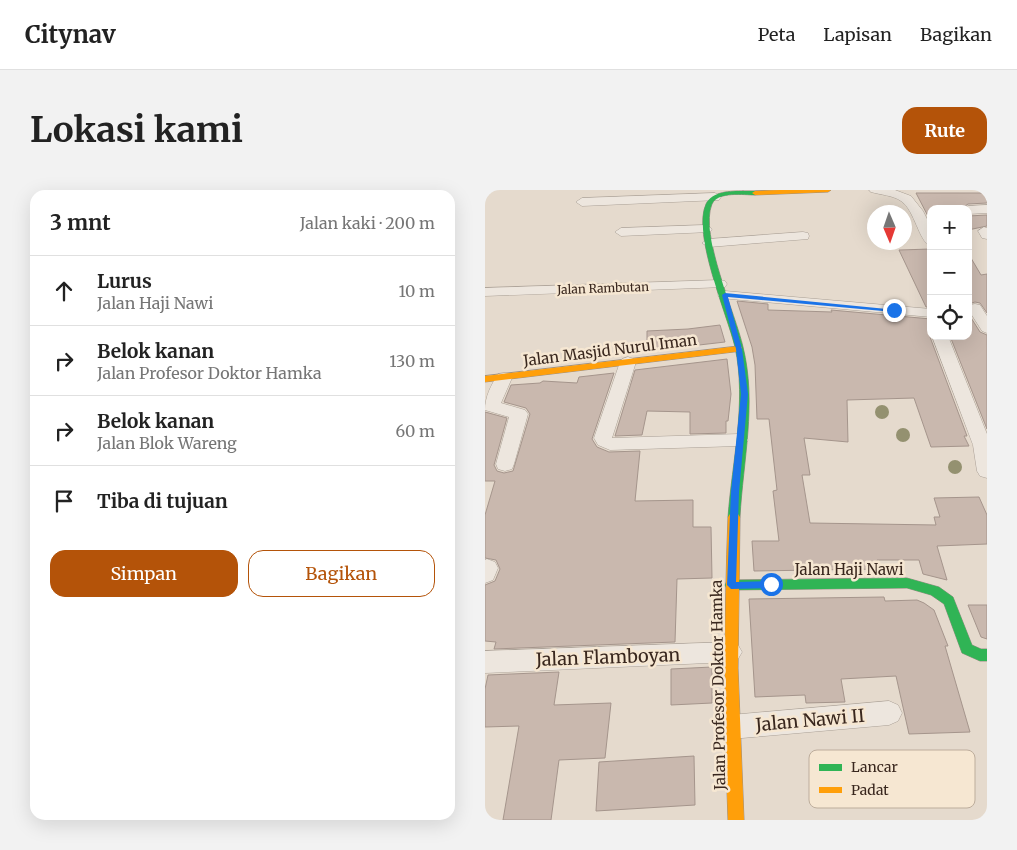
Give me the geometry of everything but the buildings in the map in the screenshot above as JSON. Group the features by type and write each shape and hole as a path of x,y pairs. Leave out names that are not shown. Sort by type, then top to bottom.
{"street":[{"path":"582,202 828,190"},
{"path":"875,190 894,192 904,196 917,211 927,233"},
{"name":"Jalan Profesor Doktor Hamka","path":"715,197 709,204 707,236 739,349 745,394 739,440 731,585 731,726 736,820"},
{"path":"972,210 987,209"},
{"path":"917,211 927,210"},
{"path":"621,232 707,236 803,236"},
{"name":"Jalan Rambutan","path":"485,292 723,289 927,313"},
{"path":"977,308 987,328"},
{"path":"942,340 982,445 987,471"},
{"name":"Jalan Masjid Nurul Iman","path":"485,379 739,349"},
{"path":"628,362 603,438 604,441 610,444 739,440"},
{"path":"504,378 491,406 519,414 505,464"},
{"name":"Jalan Haji Nawi","path":"731,585 907,583 935,591 949,601 967,649 987,654"},
{"name":"Jalan Flamboyan","path":"485,662 730,652"},
{"name":"Jalan Nawi II","path":"731,726 889,713"}],"traffic: fast":[{"path":"734,517 744,411 743,368 739,347 711,253 707,233 707,216 709,204 717,196 730,193 755,193"},
{"path":"731,585 907,583 935,591 949,601 967,649 980,655 987,655"}],"traffic: slow":[{"path":"755,193 828,190"},
{"path":"485,379 739,349"},
{"path":"734,517 732,668 736,820"}],"route":[{"path":"771,584 731,585 735,492 745,394 739,349 725,295 894,310"}]}
